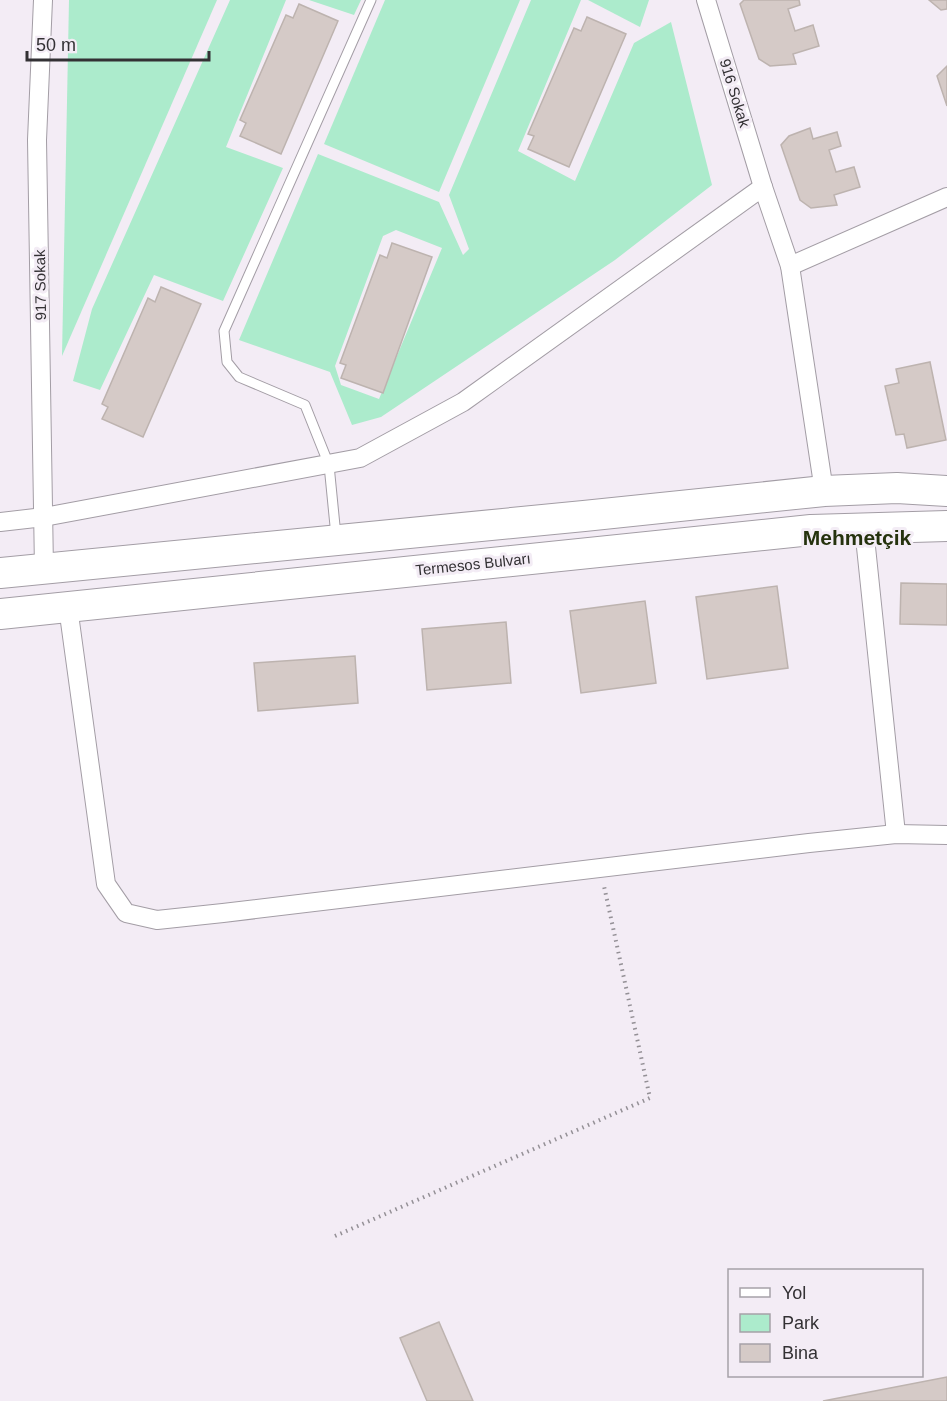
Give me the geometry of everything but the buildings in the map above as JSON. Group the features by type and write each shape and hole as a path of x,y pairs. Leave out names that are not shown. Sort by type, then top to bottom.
{"main road":[{"path":"0,573 336,541 824,490 897,488 947,491"},
{"name":"Termesos Bulvarı","path":"0,614 811,530 947,525"}],"street":[{"name":"917 Sokak","path":"43,0 37,140 44,569"},
{"name":"916 Sokak","path":"706,0 790,267 824,490"},
{"path":"0,522 44,517 360,458 463,402 764,187"},
{"path":"790,267 947,197"},
{"path":"864,528 896,834"},
{"path":"68,607 106,884 126,913 157,920 212,915 896,834 947,835"}],"lane":[{"path":"336,541 329,465 305,405 239,377 227,362 224,331 371,0"}],"path":[{"path":"335,1236 650,1098 600,868"}],"green space":[{"path":"69,0 217,0 62,356"},
{"path":"230,0 286,0 226,147 283,168 223,301 154,275 100,390 73,381 92,309"},
{"path":"309,0 361,0 354,15"},
{"path":"385,0 520,0 439,192 324,144"},
{"path":"531,0 581,0 518,151 575,181 634,43 671,22 712,185 615,260 381,417 352,425 330,372 239,340 318,154 439,202 463,255 469,249 449,195","holes":["396,230 442,248 379,399 341,385 335,366 383,236"]},
{"path":"588,0 649,0 640,27"}],"district":[{"name":"Mehmetçik","path":"857,537"}]}
